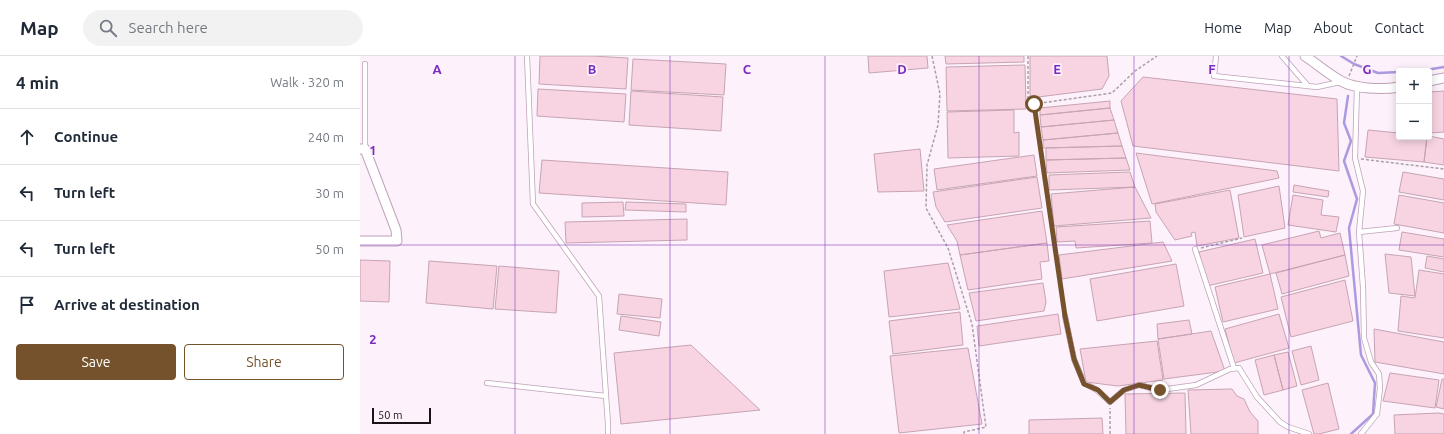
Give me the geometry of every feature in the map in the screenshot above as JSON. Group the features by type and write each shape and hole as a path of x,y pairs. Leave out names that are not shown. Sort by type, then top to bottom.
{"street":[{"path":"1305,56 1342,82 1357,87 1388,89 1396,88"},
{"path":"1432,80 1444,78"},
{"path":"360,241 396,242 396,230 363,149"}],"lane":[{"path":"527,56 533,204 599,296 608,434"},
{"path":"1216,56 1214,76 1317,87 1342,82"},
{"path":"1282,56 1308,86"},
{"path":"363,149 365,64"},
{"path":"1357,87 1355,158 1363,191 1359,232 1363,287 1364,338 1371,362 1379,374 1380,388 1377,414 1361,434"},
{"path":"1359,232 1397,228"},
{"path":"1195,249 1234,368"},
{"path":"1065,316 1074,359 1084,384 1098,390 1110,402 1124,390 1139,385 1160,390 1196,385 1230,369 1239,368 1257,397 1280,422 1309,434"},
{"path":"487,383 606,396"}],"path":[{"path":"932,56 940,94 938,125 928,165 926,208 948,248 972,324 986,428 964,432 964,434"},
{"path":"1028,56 1028,98 1034,104 1065,316"},
{"path":"1034,104 1112,93 1135,71 1157,56"},
{"path":"1349,74 1357,56"},
{"path":"1355,158 1444,169"},
{"path":"1195,249 1242,238"},
{"path":"1110,402 1110,434"}],"building":[{"path":"540,56 628,58 626,89 539,84"},
{"path":"868,56 927,56 928,68 869,73"},
{"path":"945,56 1024,56 1024,62 946,64"},
{"path":"1030,56 1107,56 1109,76 1102,89 1030,98"},
{"path":"633,59 726,64 724,95 631,90"},
{"path":"1025,65 1026,109 947,111 946,67"},
{"path":"1143,77 1337,99 1339,171 1133,146 1121,101"},
{"path":"538,89 626,94 624,122 537,116"},
{"path":"631,91 723,97 721,131 629,125"},
{"path":"1444,91 1444,132 1432,133 1432,92"},
{"path":"1110,101 1110,108 1040,115 1040,108"},
{"path":"1110,108 1114,120 1041,127 1040,115"},
{"path":"1014,110 1014,133 1019,132 1019,156 948,158 947,112"},
{"path":"1114,120 1118,133 1043,140 1041,127"},
{"path":"1368,130 1396,133 1396,140 1427,140 1424,162 1365,157"},
{"path":"1118,133 1122,146 1043,148 1043,140"},
{"path":"1432,137 1444,139 1444,165 1424,162 1427,140 1432,140"},
{"path":"1122,146 1126,158 1046,160 1046,148"},
{"path":"920,149 924,191 878,192 874,154"},
{"path":"1136,153 1277,171 1279,178 1152,204"},
{"path":"1034,155 1037,176 937,190 934,169"},
{"path":"1126,158 1130,170 1047,173 1046,160"},
{"path":"542,160 728,172 726,205 539,193"},
{"path":"1130,172 1135,187 1049,190 1049,175"},
{"path":"1403,172 1444,179 1444,200 1399,192"},
{"path":"1037,177 1042,208 945,222 936,207 933,192"},
{"path":"1294,185 1329,191 1328,197 1293,192"},
{"path":"1279,186 1285,228 1244,237 1238,195"},
{"path":"1135,187 1151,218 1054,226 1051,194"},
{"path":"1230,190 1239,238 1197,246 1195,232 1191,233 1192,236 1175,240 1156,212 1155,204"},
{"path":"1293,195 1323,200 1321,215 1339,217 1336,232 1288,225"},
{"path":"1399,195 1444,203 1444,233 1394,224"},
{"path":"623,202 624,216 582,217 582,203"},
{"path":"626,202 686,204 686,212 625,210"},
{"path":"1042,211 1047,243 960,255 957,241 947,225"},
{"path":"687,219 687,240 566,243 565,222"},
{"path":"1150,221 1152,243 1076,248 1075,241 1057,242 1056,227"},
{"path":"1319,231 1321,238 1340,233 1345,255 1270,274 1262,245"},
{"path":"1402,232 1444,239 1444,257 1399,250"},
{"path":"1255,239 1263,273 1207,286 1199,252"},
{"path":"1163,242 1172,261 1062,279 1059,255"},
{"path":"1047,243 1049,261 1040,262 1042,279 968,290 960,255"},
{"path":"1385,254 1411,257 1415,296 1389,293"},
{"path":"1345,255 1349,276 1282,294 1276,273"},
{"path":"1427,256 1444,259 1444,272 1425,268"},
{"path":"360,260 390,261 389,302 360,301"},
{"path":"429,261 497,266 493,309 426,303"},
{"path":"948,263 960,309 889,317 884,271"},
{"path":"1176,264 1184,306 1097,321 1090,279"},
{"path":"499,266 559,271 556,313 495,309"},
{"path":"1419,270 1444,274 1444,338 1398,331 1401,296 1415,298"},
{"path":"1270,274 1278,309 1223,322 1215,287"},
{"path":"1345,280 1353,321 1291,337 1281,297"},
{"path":"1043,283 1046,302 1044,311 976,321 969,293"},
{"path":"619,294 662,299 660,318 617,314"},
{"path":"960,312 963,345 893,354 889,321"},
{"path":"1058,314 1061,334 979,346 977,326"},
{"path":"1279,314 1289,348 1234,363 1225,329"},
{"path":"621,316 661,322 659,336 619,330"},
{"path":"1189,320 1192,334 1158,339 1157,324"},
{"path":"1374,329 1444,342 1444,374 1375,362"},
{"path":"1211,331 1225,371 1164,379 1158,339"},
{"path":"1157,341 1163,380 1118,386 1086,382 1080,349"},
{"path":"691,345 760,410 621,424 614,353"},
{"path":"1311,346 1319,380 1301,385 1292,351"},
{"path":"968,348 982,424 899,433 890,356"},
{"path":"1288,352 1297,386 1283,390 1274,355"},
{"path":"1274,355 1283,390 1264,395 1255,360"},
{"path":"1390,373 1439,380 1435,408 1383,401"},
{"path":"1442,379 1444,379 1444,409 1436,407"},
{"path":"1328,383 1339,429 1314,434 1302,390"},
{"path":"1232,389 1237,396 1244,399 1250,412 1258,421 1258,434 1191,434 1188,390"},
{"path":"1185,393 1186,434 1126,434 1125,394"},
{"path":"1444,414 1444,434 1395,434 1394,415"},
{"path":"1102,418 1103,434 1029,434 1029,420"}],"waterway":[{"path":"1341,56 1354,64 1378,73 1396,72"},
{"path":"1432,69 1444,67"},
{"path":"1348,96 1344,123 1351,141 1344,161 1357,199 1349,228 1361,355 1375,383 1373,414 1351,434"}],"route":[{"path":"1034,104 1065,316 1074,359 1084,384 1098,390 1110,402 1124,390 1139,385 1160,390"}]}
